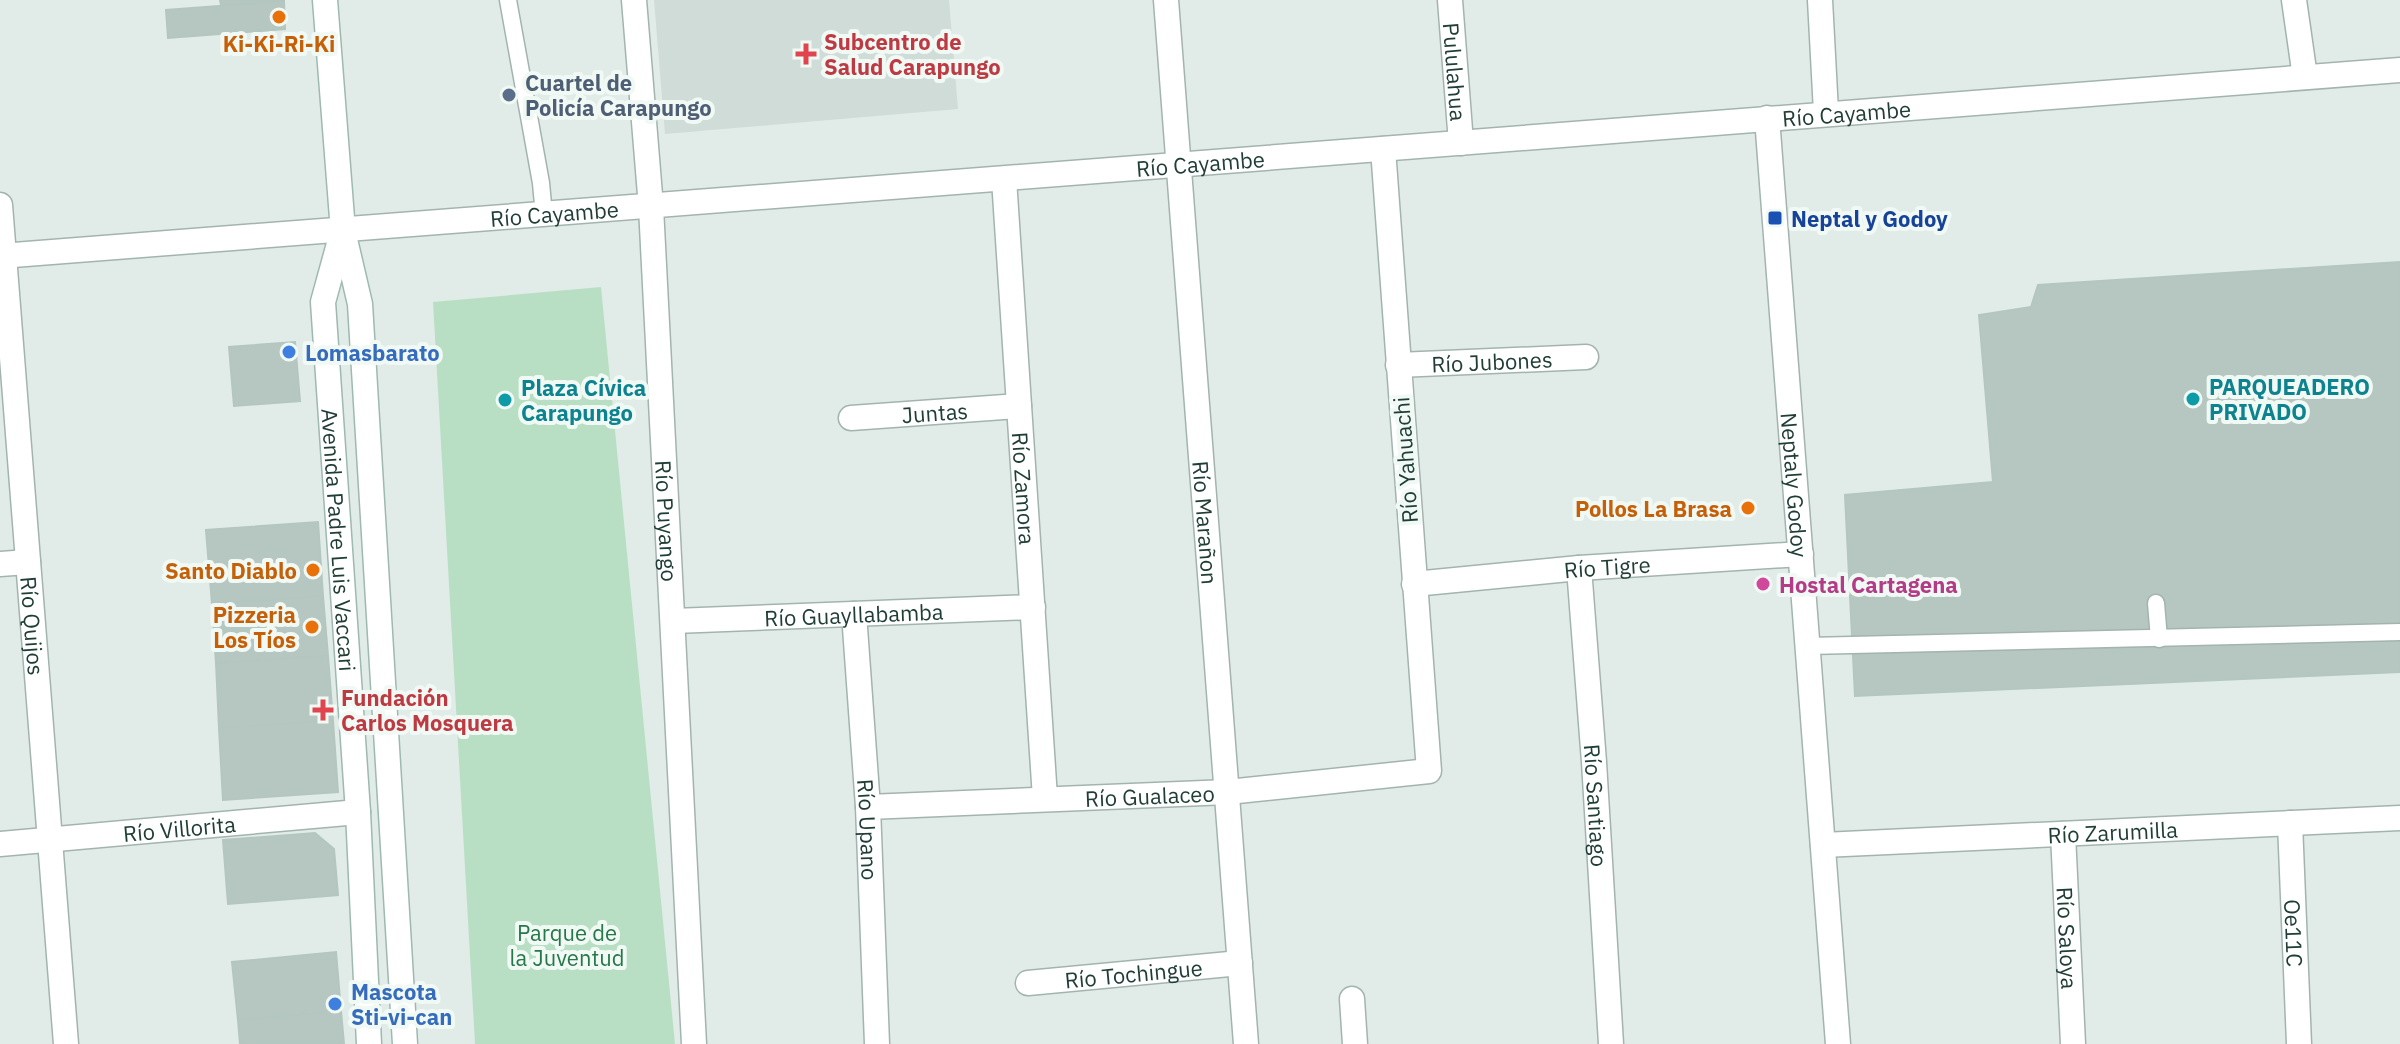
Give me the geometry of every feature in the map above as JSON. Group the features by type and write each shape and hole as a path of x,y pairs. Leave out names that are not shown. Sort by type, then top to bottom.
{"street":[{"name":"Avenida Padre Luis Vaccari","path":"325,0 343,231 360,304 405,1044"},
{"name":"Río Puyango","path":"634,0 651,207 694,1044"},
{"name":"Río Marañon","path":"1166,0 1246,1044"},
{"name":"Pululahua","path":"1450,0 1461,143"},
{"path":"1820,0 1826,112"},
{"path":"2294,0 2305,77"},
{"name":"Río Cayambe","path":"2,256 1826,112 2400,70"},
{"name":"Neptaly Godoy","path":"1767,118 1838,1044"},
{"name":"Río Yahuachi","path":"1383,149 1429,771"},
{"name":"Río Zamora","path":"1004,179 1045,798"},
{"name":"Río Quijos","path":"0,205 66,1044"},
{"name":"Avenida Padre Luis Vaccari","path":"343,231 323,302 358,812 369,1044"},
{"name":"Río Jubones","path":"1398,365 1586,357"},
{"name":"Juntas","path":"851,418 1019,406"},
{"name":"Río Tigre","path":"1414,584 1579,568 1801,554"},
{"path":"0,564 28,562"},
{"name":"Río Santiago","path":"1579,568 1611,1044"},
{"name":"Río Guayllabamba","path":"674,621 1033,607"},
{"name":"Río Upano","path":"854,614 868,807 877,1044"},
{"name":"Río Gualaceo","path":"868,807 1228,792 1429,771"},
{"name":"Río Villorita","path":"0,844 358,812"},
{"name":"Río Zarumilla","path":"1823,845 2400,818"},
{"name":"Oe11C","path":"2290,823 2299,1044"},
{"name":"Río Saloya","path":"2063,834 2073,1044"},
{"name":"Río Tochingue","path":"1028,983 1240,963"},
{"path":"1352,999 1355,1044"}],"lane":[{"path":"508,0 544,215"},
{"path":"2156,603 2159,639"},
{"path":"1808,646 2400,632"}],"shaded area":[{"name":"Subcentro de Salud Carapungo","path":"654,0 949,0 958,109 665,134"}],"green space":[{"name":"Parque de la Juventud","path":"601,287 675,1044 475,1044 433,302"}],"building":[{"path":"220,0 284,0 284,1 221,5"},
{"path":"284,1 285,29 168,38 166,10"},
{"name":"PARQUEADERO PRIVADO","path":"2400,262 2400,672 1855,696 1845,495 1993,482 1979,315 2031,307 2038,285"},
{"path":"295,342 300,401 234,406 229,347"},
{"path":"318,522 323,596 212,604 206,530"},
{"path":"323,596 328,656 216,663 212,604"},
{"path":"328,656 333,721 219,728 216,663"},
{"path":"333,721 338,792 223,800 219,728"},
{"path":"315,833 334,849 338,895 228,904 223,840"},
{"path":"336,952 341,1011 238,1020 232,962"},
{"path":"341,1011 344,1044 240,1044 238,1020"}],"place":[{"name":"Ki-Ki-Ri-Ki","path":"279,17"},
{"name":"Subcentro de Salud Carapungo","path":"806,54"},
{"name":"Cuartel de Policía Carapungo","path":"509,95"},
{"name":"Neptal y Godoy","path":"1775,218"},
{"name":"Lomasbarato","path":"289,352"},
{"name":"PARQUEADERO PRIVADO","path":"2193,399"},
{"name":"Plaza Cívica Carapungo","path":"505,400"},
{"name":"Pollos La Brasa","path":"1748,508"},
{"name":"Santo Diablo","path":"313,570"},
{"name":"Hostal Cartagena","path":"1763,584"},
{"name":"Pizzeria Los Tíos","path":"312,627"},
{"name":"Fundación Carlos Mosquera","path":"323,710"},
{"name":"Mascota Sti-vi-can","path":"335,1004"}]}
